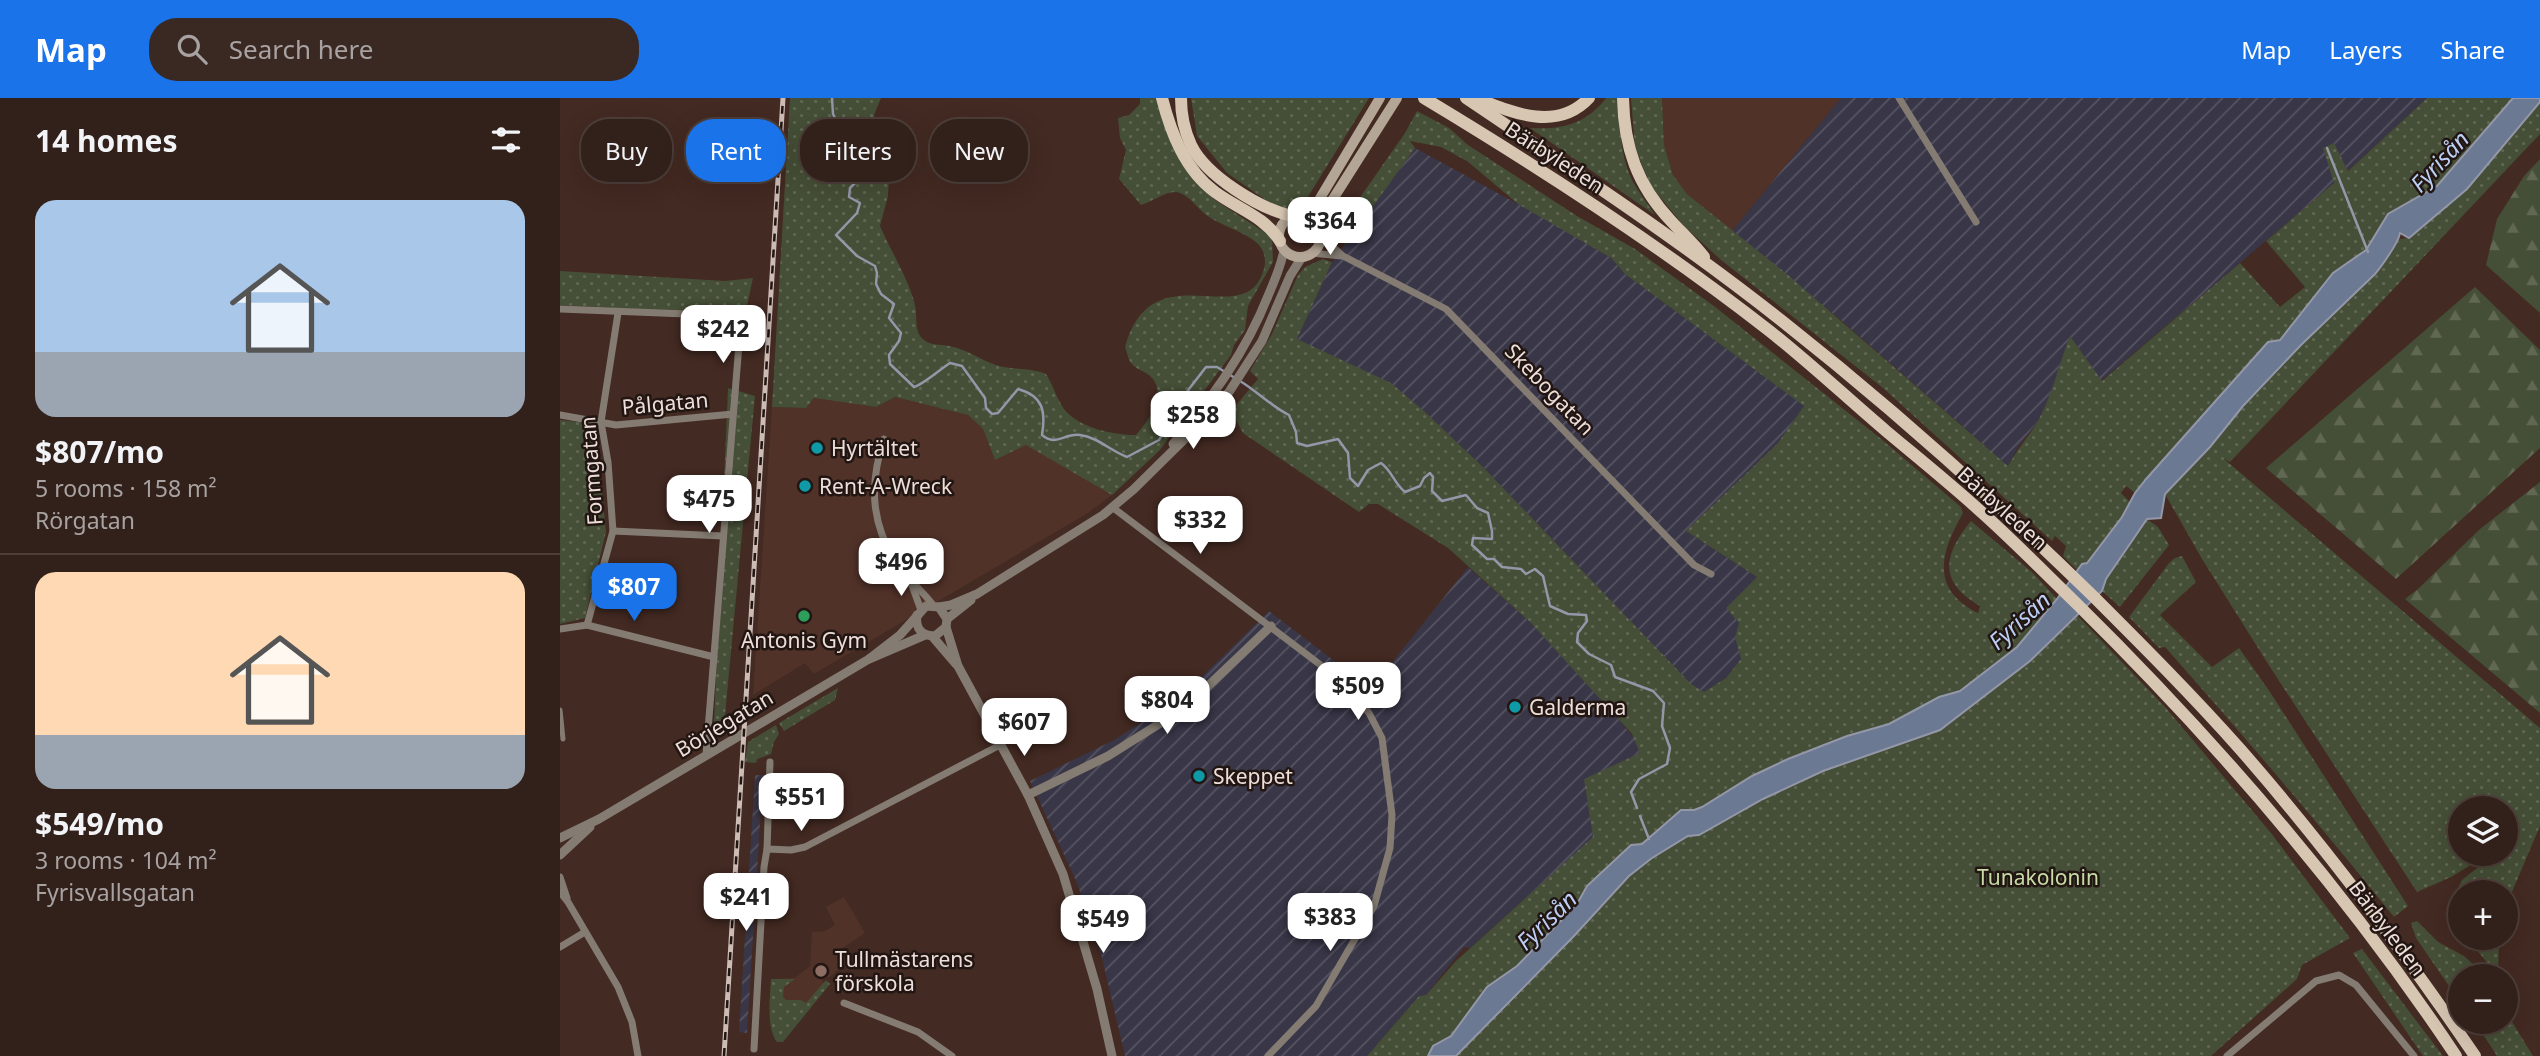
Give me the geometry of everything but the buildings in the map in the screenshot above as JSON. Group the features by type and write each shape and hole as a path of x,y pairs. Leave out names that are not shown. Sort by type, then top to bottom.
{"main road":[{"path":"1162,98 1168,123 1196,174 1214,192 1265,222 1282,245 1306,255 1318,246 1326,211 1398,98"},
{"path":"1181,98 1181,115 1192,148 1213,173 1267,209 1314,220 1321,233"},
{"path":"1282,245 1280,229 1319,200 1380,98"},
{"name":"Bärbyleden","path":"1424,98 1535,166 1693,274 1758,323 1978,508 2134,660 2226,759 2302,847 2412,991 2456,1056"},
{"name":"Bärbyleden","path":"1466,98 1713,269 1850,376 1987,494 2145,648 2238,747 2377,917 2475,1056"},
{"path":"1476,98 1512,112 1535,117 1556,116 1575,110 1589,98"},
{"path":"1623,98 1623,118 1629,150 1642,184 1665,215 1713,269"}],"street":[{"path":"1899,98 1976,222"},
{"name":"Skebogatan","path":"1321,233 1343,256 1446,309 1694,565 1711,574"},
{"path":"1134,489 1235,364 1278,272 1282,245"},
{"path":"928,636 941,633 947,623 977,594 1112,507 1211,413 1229,392 1262,341 1290,276 1306,255"},
{"name":"Skebogatan","path":"1306,255 1343,256"},
{"path":"560,309 736,316 739,344 706,755"},
{"name":"Formgatan","path":"587,625 613,531 608,462 601,422 618,313"},
{"name":"Pålgatan","path":"560,415 616,425 733,414"},
{"path":"884,439 873,482 873,505 880,530 894,560 936,606 947,623 958,666 1028,795 1067,885 1097,989 1112,1056"},
{"path":"1112,507 1343,682 1369,713 1382,738 1392,815 1390,848 1374,906 1315,1006 1268,1056"},
{"path":"613,531 723,537"},
{"path":"908,576 919,613 918,628 958,666"},
{"path":"919,613 977,594"},
{"name":"Börjegatan","path":"560,838 599,819 869,659 900,635 919,613"},
{"path":"560,629 587,625 714,657"},
{"path":"1028,795 1108,756 1185,707 1271,626"},
{"name":"Börjegatan","path":"869,659 928,636"},
{"path":"560,710 563,739"},
{"path":"767,849 791,850 805,847 1000,745"},
{"path":"754,1049 770,762"},
{"name":"Börjegatan","path":"560,855 599,819"},
{"path":"560,877 569,902 618,987 632,1022 638,1056"},
{"path":"560,892 569,902"},
{"path":"560,947 585,932"},
{"path":"2227,1056 2316,981 2340,975 2356,985 2414,1056"},
{"path":"844,1003 918,1032 951,1056"}],"shaded area":[{"path":"1662,98 1841,98 1732,231 1687,194 1673,175 1664,145"},
{"path":"1841,98 2427,98 2341,177 2101,381 2070,336 2051,394 2038,421 2018,447 2008,466 1842,321 1732,231"},
{"path":"1415,148 1569,232 1611,258 1625,274 1805,406 1778,443 1686,531 1757,577 1803,620 1710,704 1483,467 1424,411 1297,339 1332,262"},
{"path":"895,397 968,415 983,429 995,460 1026,444 1112,495 1088,513 814,674 805,663 753,695 772,407 806,408 814,398 876,407"},
{"path":"1468,567 1530,622 1591,686 1638,743 1640,753 1594,837 1470,948 1464,947 1426,995 1419,996 1367,1056 1125,1056 1102,958 1077,883 1030,781 1114,740 1181,697 1269,611 1371,689"},
{"path":"755,775 763,775 747,1033 739,1032"},
{"name":"Tullmästarens förskola","path":"844,897 865,933 838,951 846,963 822,980 824,983 791,1021 772,1025 771,979 795,978 810,966 812,932 825,931 835,925 826,907"}],"green space":[{"path":"790,98 881,98 875,119 800,119 800,182 889,182 880,226 912,295 917,328 924,340 956,348 999,366 1046,374 1059,401 1070,416 1087,426 1117,434 1136,435 1155,407 1157,399 1155,383 1148,374 1131,363 1125,347 1138,318 1155,303 1175,296 1237,295 1252,288 1265,264 1257,243 1211,218 1180,193 1171,192 1141,205 1119,179 1126,150 1120,138 1118,118 1129,115 1140,104 1140,98 1158,98 1195,181 1215,200 1272,237 1273,262 1248,306 1245,330 1234,345 1231,355 1159,451 1112,495 1026,445 995,460 983,429 968,415 895,397 876,407 814,398 806,408 772,407"},
{"path":"1191,98 1369,98 1301,208 1290,211 1270,203 1227,173 1197,136"},
{"path":"1606,98 1619,98 1625,162 1633,182 1655,215 1530,128 1553,128 1572,124 1590,114"},
{"path":"1631,98 1662,98 1664,145 1673,175 1687,194 1788,275 2008,466 2044,409 2070,336 2102,381 2240,263 2280,307 2305,287 2266,241 2334,183 2323,148 2334,143 2348,171 2427,98 2513,98 2437,186 2388,214 2366,250 2333,273 2280,340 2268,342 2135,493 2126,486 2121,493 2130,502 2122,517 2079,572 2063,556 2066,546 2055,536 2052,541 1883,388 1721,260 1683,225 1651,186 1635,149"},
{"path":"2540,102 2540,134 2230,462 2223,458 2540,728 2540,826 2517,880 2462,880 2480,866 2518,866 2518,796 2448,796 2448,866 2469,866 2417,892 2270,667 2165,494 2301,345 2375,274 2399,239 2409,238 2467,189"},
{"path":"1417,111 1449,128 1468,145 1577,216 1635,249 1714,306 1880,438 1961,507 1963,513 1949,542 1944,569 1952,593 1963,603 1978,613 1980,606 1957,587 1951,578 1949,567 1955,545 1971,521 2033,573 2057,599 2017,647 1960,691 1939,697 1889,724 1847,736 1788,759 1752,776 1702,807 1681,810 1587,886 1577,904 1517,966 1487,987 1451,1036 1433,1046 1428,1056 1367,1056 1419,996 1426,995 1456,961 1593,837 1584,779 1640,753 1632,734 1530,622 1448,548 1378,504 1369,504 1359,512 1243,433 1231,411 1258,379 1250,371 1272,334 1298,275 1305,267 1323,259 1332,262 1297,339 1391,383 1424,411 1483,467 1691,684 1704,692 1726,678 1741,659 1735,637 1739,623 1726,608 1757,577 1686,531 1778,443 1804,406 1625,274 1611,258 1518,204 1467,161 1441,147 1410,141 1415,148 1346,244 1335,238 1338,229 1405,133"},
{"path":"2540,159 2540,313 2486,265 2497,219 2524,176"},
{"path":"560,271 725,281 753,278 745,315 560,305"},
{"path":"2475,287 2540,350 2540,448 2396,579 2266,468"},
{"path":"728,388 755,396 724,726 714,723"},
{"path":"560,420 595,424 606,532 585,618 560,624"},
{"path":"2540,482 2540,713 2405,599 2480,529"},
{"path":"2147,519 2158,527 2169,545 2120,607 2102,591 2106,579"},
{"path":"2182,556 2196,582 2160,615 2212,667 2239,648 2408,906 2394,917 2165,647 2159,648 2129,617 2169,563"},
{"name":"Tunakolonin","path":"2075,613 2166,708 2271,833 2350,938 2302,965 2297,979 2211,1056 1456,1056 1629,876 1652,858 1688,836 1699,835 1763,799 1823,771 1940,730"},
{"path":"838,688 835,700 784,731 779,723"},
{"path":"776,725 779,734 771,754 757,759 756,763 745,762 748,742"},
{"path":"2417,921 2448,950 2464,956 2473,964 2448,964 2448,985 2416,938 2411,923"},
{"path":"2362,949 2443,1056 2423,1056 2353,953"},
{"path":"2477,950 2499,950 2498,964 2488,964"},
{"path":"771,979 795,979 784,987 783,997 786,1000 801,1000 806,1003 826,980 830,984 783,1042 777,1042 771,1029"},
{"path":"2518,1032 2533,1056 2497,1056 2483,1034 2518,1034"}],"water":[{"path":"2513,98 2540,98 2540,102 2467,189 2409,238 2400,233 2375,274 2301,345 2165,494 2161,518 2147,519 2106,579 2102,591 2030,661 1940,730 1823,771 1763,799 1699,835 1688,836 1652,858 1629,876 1456,1056 1428,1056 1433,1046 1451,1036 1487,987 1517,966 1577,904 1587,886 1631,845 1642,844 1681,810 1702,807 1752,776 1788,759 1847,736 1889,724 1939,697 1960,691 2017,647 2082,564 2087,563 2147,478 2268,342 2280,340 2333,273 2366,250 2388,214 2437,186"}],"waterway":[{"path":"832,98 833,114 847,141 846,150 863,157 868,166 865,173 850,188 849,197 860,203 857,213 836,235 857,256 875,266 876,284 881,294 894,304 889,318 901,333 889,355 890,364 914,387 950,363 962,366 985,398 986,408 992,414 998,413 1018,389 1038,400 1043,412 1042,435 1052,440 1074,435 1086,436 1127,457 1159,440 1189,389 1206,367 1217,367 1235,378"},
{"path":"2327,148 2368,252"},
{"path":"1240,381 1289,415 1297,443 1307,446 1338,439 1348,453 1350,478 1358,486 1368,470 1381,463 1405,492 1420,486 1430,473 1433,477 1432,491 1442,501 1466,495 1477,508 1488,513 1492,531 1492,539 1473,538 1472,545 1487,559 1494,559 1502,567 1521,569 1526,574 1535,569 1543,576 1550,606 1568,614 1586,615 1587,621 1578,633 1577,642 1589,654 1611,665 1615,677 1653,691 1664,703 1662,726 1670,748 1667,764 1639,779 1631,792 1637,808"},
{"path":"1640,816 1649,839"}],"railway":[{"path":"724,1056 783,98"}],"place":[{"name":"Hyrtältet","path":"817,448"},
{"name":"Rent-A-Wreck","path":"805,486"},
{"name":"Antonis Gym","path":"804,616"},
{"name":"Galderma","path":"1515,707"},
{"name":"Skeppet","path":"1199,776"},
{"name":"Tullmästarens förskola","path":"821,971"}],"water label":[{"name":"Fyrisån","path":"2439,161"},
{"name":"Fyrisån","path":"2019,620"},
{"name":"Fyrisån","path":"1546,920"}]}
